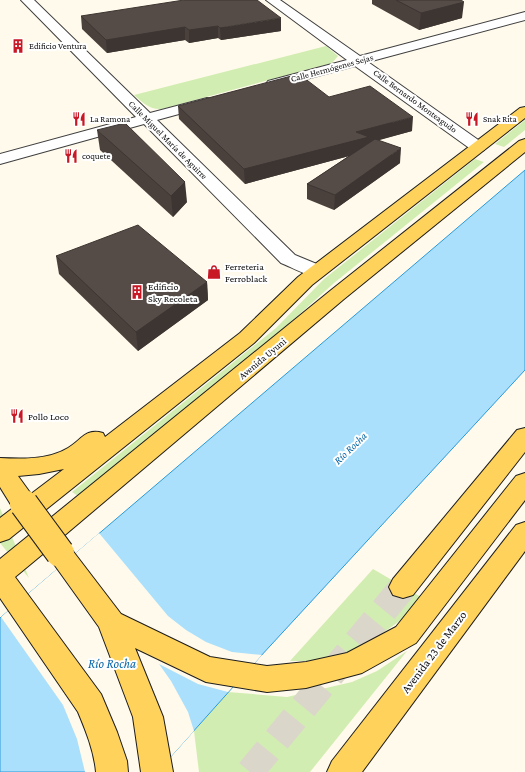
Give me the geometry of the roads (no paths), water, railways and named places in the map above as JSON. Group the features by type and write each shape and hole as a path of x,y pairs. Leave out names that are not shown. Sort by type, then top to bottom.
{"main road":[{"path":"0,468 24,468 47,465 76,454 253,315 311,276 525,111"},
{"name":"Avenida Uyuni","path":"0,575 337,295 525,144"},
{"path":"0,532 247,338 311,276"},
{"path":"403,586 525,436"},
{"path":"0,468 23,503 110,622 148,717 157,772"},
{"path":"110,622 206,668 243,675 267,679 306,675 352,664 406,635 525,482"},
{"name":"Avenida 23 de Marzo","path":"343,772 525,532"},
{"path":"0,575 90,704 102,732 111,761 112,772"}],"street":[{"name":"Calle Miguel María de Aguirre","path":"27,0 288,259 311,276"},
{"name":"Calle Bernardo Monteagudo","path":"272,0 478,147"},
{"name":"Calle Hermógenes Sejas","path":"262,87 525,16"},
{"path":"0,159 217,100"}],"water":[{"name":"Río Rocha","path":"525,170 525,370 259,658 157,772 0,772 0,618"}],"tunnel":[{"path":"250,772 403,587"}],"place":[{"name":"Edificio Ventura","path":"18,46"},
{"name":"La Ramona","path":"79,119"},
{"name":"Snak Rita","path":"472,119"},
{"name":"coquete","path":"71,156"},
{"name":"Ferreteria Ferroblack","path":"214,272"},
{"name":"Edificio Sky Recoleta","path":"137,292"},
{"name":"Pollo Loco","path":"17,416"}]}
